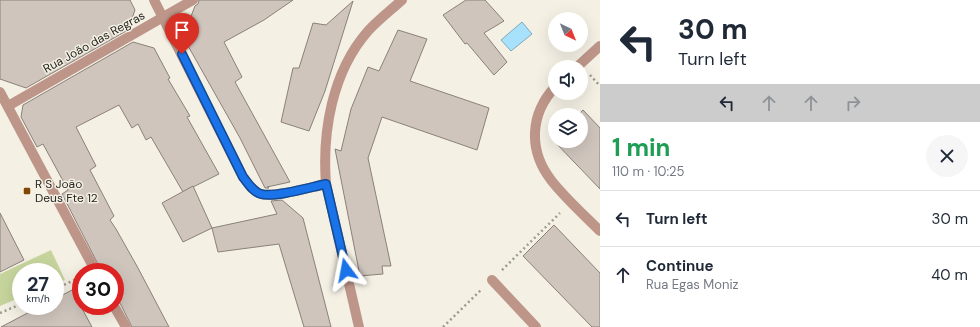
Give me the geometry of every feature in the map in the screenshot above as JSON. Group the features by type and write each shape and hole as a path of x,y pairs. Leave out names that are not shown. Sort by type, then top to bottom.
{"street":[{"path":"154,0 243,177 251,188 260,194 271,195 326,184"},
{"name":"Rua João das Regras","path":"8,106 193,0"},
{"path":"359,327 326,184 324,162 328,117 348,60 368,32 402,0"},
{"path":"585,60 600,46"},
{"path":"0,92 91,263"},
{"path":"548,95 538,112 535,130 536,145 543,166 551,180 600,231"},
{"path":"492,280 536,327"},
{"path":"119,315 126,327"}],"path":[{"path":"443,327 572,202"},
{"path":"0,313 12,308"}],"green space":[{"path":"51,250 57,263 23,263"},
{"path":"12,268 12,301 0,306 0,274"}],"water":[{"path":"522,22 532,34 511,51 501,40"}],"building":[{"path":"0,0 130,0 135,10 128,30 26,88 0,79"},
{"path":"199,0 293,0 264,20 224,42 242,77 235,82 290,182 265,188 240,138 183,37 195,6 198,4"},
{"path":"466,0 485,0 504,21 484,33 507,62 494,75 467,43 465,44 443,15"},
{"path":"353,1 325,91 309,131 281,122 293,68 299,68 313,23 326,25"},
{"path":"398,30 427,39 410,81 489,108 477,150 382,117 368,158 391,266 382,266 383,274 360,276 335,149 341,151 351,109 368,67 379,71"},
{"path":"133,42 154,48 170,78 168,79 190,116 187,117 219,174 183,192 151,137 146,140 138,124 132,128 119,105 76,127 96,166 90,170 114,216 110,220 138,268 169,327 132,327 124,311 124,263 97,263 62,194 68,190 43,144 37,147 21,117 23,105"},
{"path":"588,115 600,128 600,189 561,148 588,148"},
{"path":"193,186 212,228 183,242 162,203"},
{"path":"282,200 303,218 331,327 304,327 279,244 218,252 212,228 277,214 271,201"},
{"path":"0,213 24,260 18,263 12,263 12,266 0,272"},
{"path":"554,225 600,273 600,327 592,327 523,256"},
{"path":"72,290 72,315 86,315 92,327 1,327 24,315 64,315 64,294"}],"place":[{"name":"R S João Deus Fte 12","path":"27,191"}],"route":[{"path":"182,54 243,177 251,188 260,194 271,195 326,184 346,270"}]}
